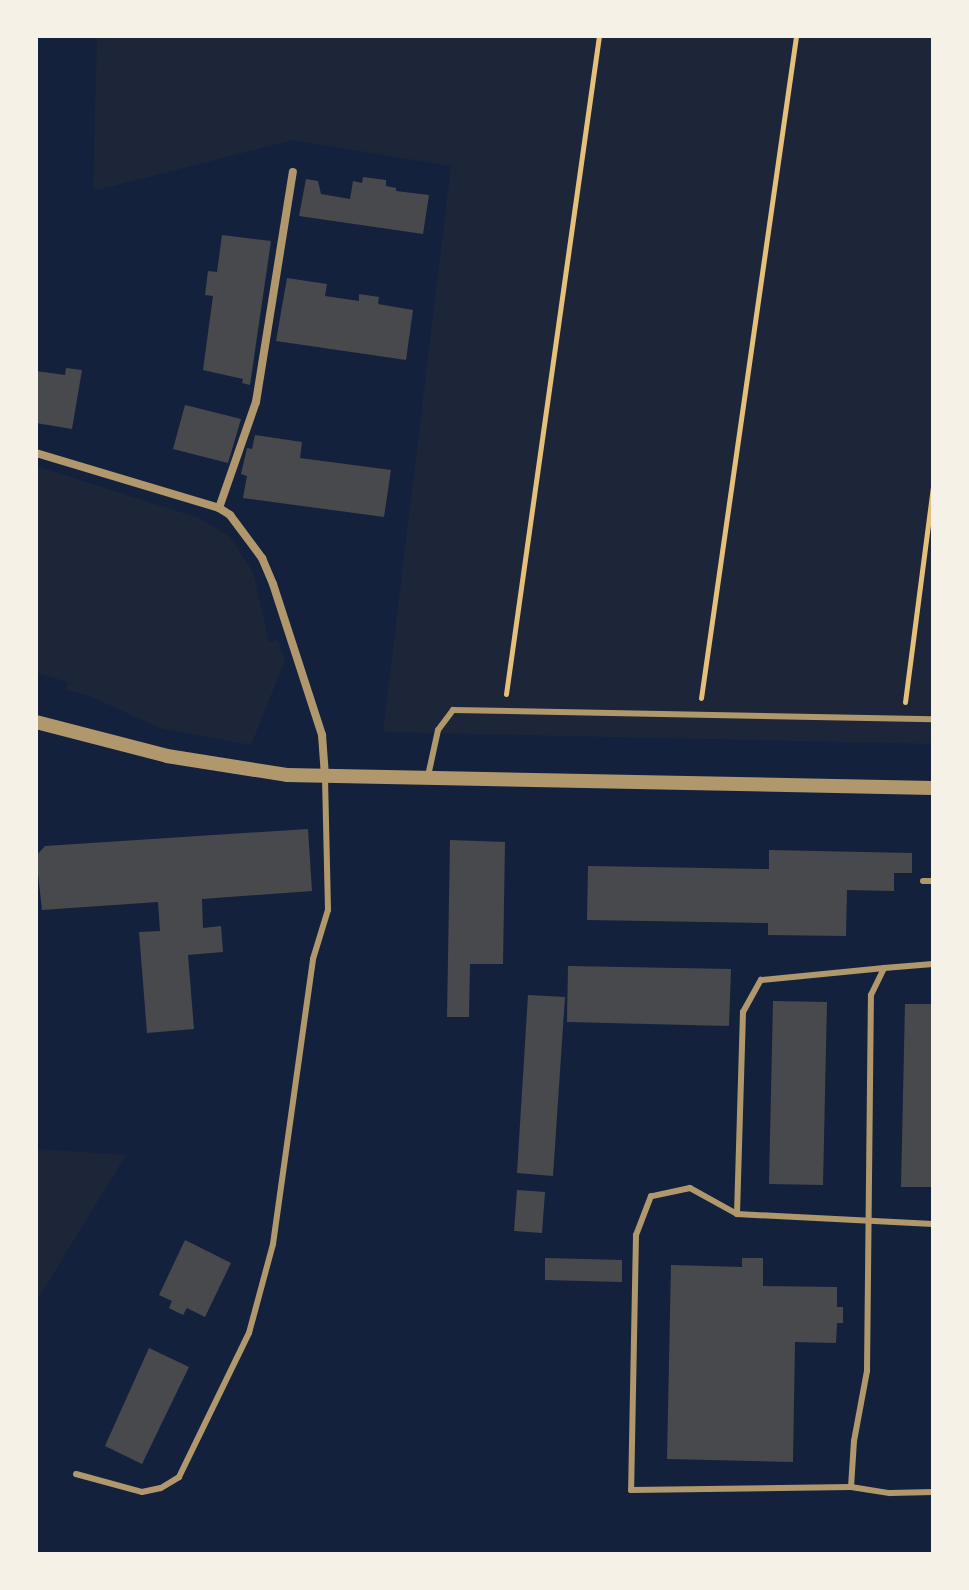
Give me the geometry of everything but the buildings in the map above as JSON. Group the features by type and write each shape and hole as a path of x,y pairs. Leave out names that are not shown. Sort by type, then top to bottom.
{"street":[{"path":"219,508 256,402 293,172"},
{"path":"36,453 219,508 248,536 268,571 322,735 325,777"},
{"path":"36,722 167,756 255,771 325,777 933,788"}],"lane":[{"path":"428,779 438,730 453,710 933,719"},
{"path":"76,1474 142,1492 161,1488 179,1477 249,1333 273,1244 313,959 328,910 325,777"},
{"path":"923,881 933,881"},
{"path":"737,1214 743,1012 761,980 933,964"},
{"path":"851,1487 854,1441 867,1371 871,995 884,968"},
{"path":"933,1224 737,1214 690,1188 651,1196 636,1235 631,1490 851,1487 890,1493 933,1492"}],"path":[{"path":"504,711 537,458 599,36"},
{"path":"698,715 796,36"},
{"path":"903,719 933,485"}],"shaded area":[{"path":"97,36 933,36 933,744 383,732 451,166 293,140 93,191"},
{"path":"36,466 202,519 230,537 253,572 269,642 278,640 285,660 251,745 159,728 90,696 66,690 68,682 36,673"},
{"path":"36,1149 126,1155 36,1302"}]}
